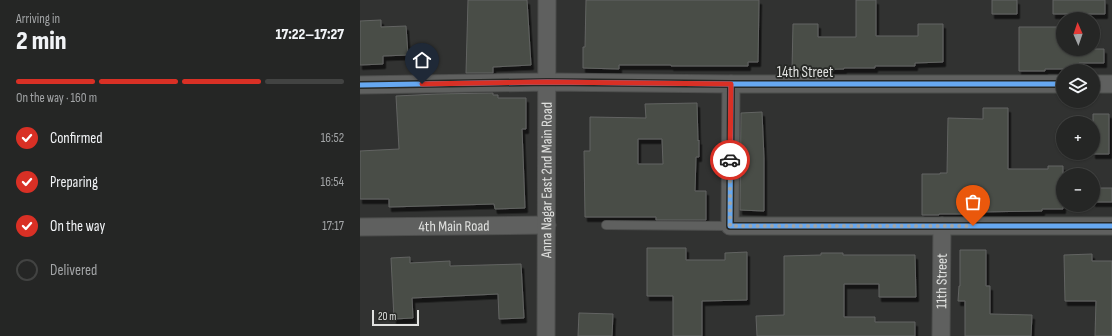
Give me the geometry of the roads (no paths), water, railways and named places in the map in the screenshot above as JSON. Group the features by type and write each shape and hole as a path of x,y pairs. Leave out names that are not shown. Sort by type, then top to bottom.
{"street":[{"name":"Anna Nagar East 2nd Main Road","path":"546,336 547,0"},
{"name":"14th Street","path":"360,84 547,82 731,84 1056,84"},
{"path":"731,84 730,226 1112,226"},
{"path":"1100,84 1112,84"},
{"name":"4th Main Road","path":"360,226 547,225"},
{"name":"11th Street","path":"941,336 942,226"}],"lane":[{"path":"606,226 730,226"}]}
